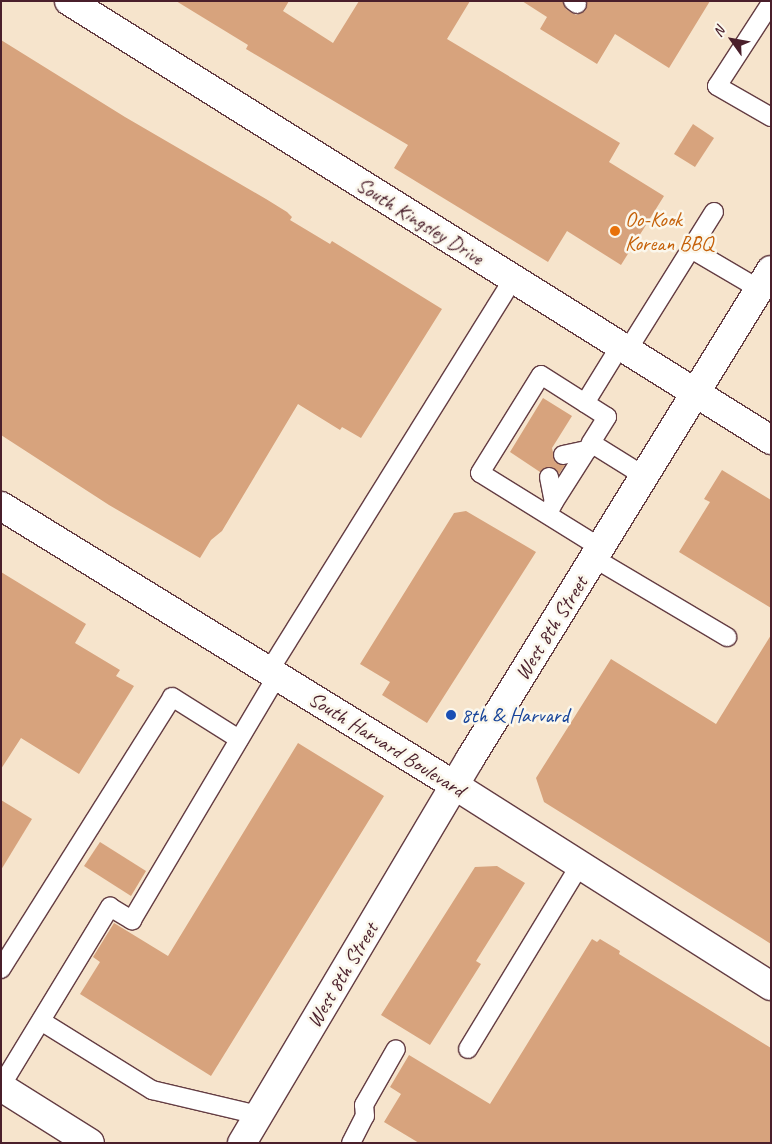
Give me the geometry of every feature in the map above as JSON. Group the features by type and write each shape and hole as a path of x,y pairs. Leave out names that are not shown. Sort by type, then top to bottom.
{"street":[{"name":"South Kingsley Drive","path":"69,1 771,440"},
{"name":"West 8th Street","path":"242,1143 454,785 765,280"},
{"name":"South Harvard Boulevard","path":"1,506 454,785 771,986"},
{"path":"1,1086 90,1143"}],"lane":[{"path":"771,4 717,86 771,117"},
{"path":"585,403 624,349 714,212"},
{"path":"691,249 765,280"},
{"path":"1,1086 110,906 132,920 239,739 273,673 513,280"},
{"path":"550,508 607,417 541,376 480,473 550,508 597,553 727,637"},
{"path":"563,455 589,447 644,476"},
{"path":"549,477 550,508"},
{"path":"1,968 172,697 239,739"},
{"path":"468,1049 580,865"},
{"path":"41,1021 152,1090 258,1115"},
{"path":"351,1143 365,1116 364,1105 396,1049"}],"building":[{"path":"176,1 289,1 283,11 333,43 359,1 470,1 447,39 620,143 609,162 664,196 621,265 567,231 548,262 394,168 408,145 246,49 248,45"},
{"path":"522,1 563,1 566,9 576,15 585,11 587,1 710,1 669,68 615,34 597,64 540,29 547,17"},
{"path":"1,40 125,117 287,212 292,217 290,220 330,244 332,241 442,309 361,438 342,427 340,430 298,404 222,531 211,540 200,558 109,505 1,435"},
{"path":"693,124 714,138 695,167 674,154"},
{"path":"543,398 572,416 552,448 555,462 565,465 559,474 552,467 540,472 510,452"},
{"path":"722,470 771,500 771,608 679,552 710,502 704,499"},
{"path":"466,511 536,552 427,723 382,695 390,682 360,664 454,513"},
{"path":"1,572 86,624 75,643 120,670 116,676 134,686 79,774 21,738 1,769"},
{"path":"771,635 771,944 544,802 536,778 611,659 716,724"},
{"path":"298,743 384,796 211,1076 80,994 100,962 93,957 114,923 168,956"},
{"path":"1,800 32,819 1,870"},
{"path":"100,842 146,871 131,896 84,866"},
{"path":"497,866 525,883 476,961 481,964 430,1045 381,1015 475,867"},
{"path":"592,939 597,942 600,939 620,951 619,954 771,1048 771,1143 419,1143 384,1122 401,1094 390,1087 409,1055 490,1104"}],"place":[{"name":"Oo-Kook Korean BBQ","path":"615,231"},
{"name":"8th & Harvard","path":"451,715"}]}
